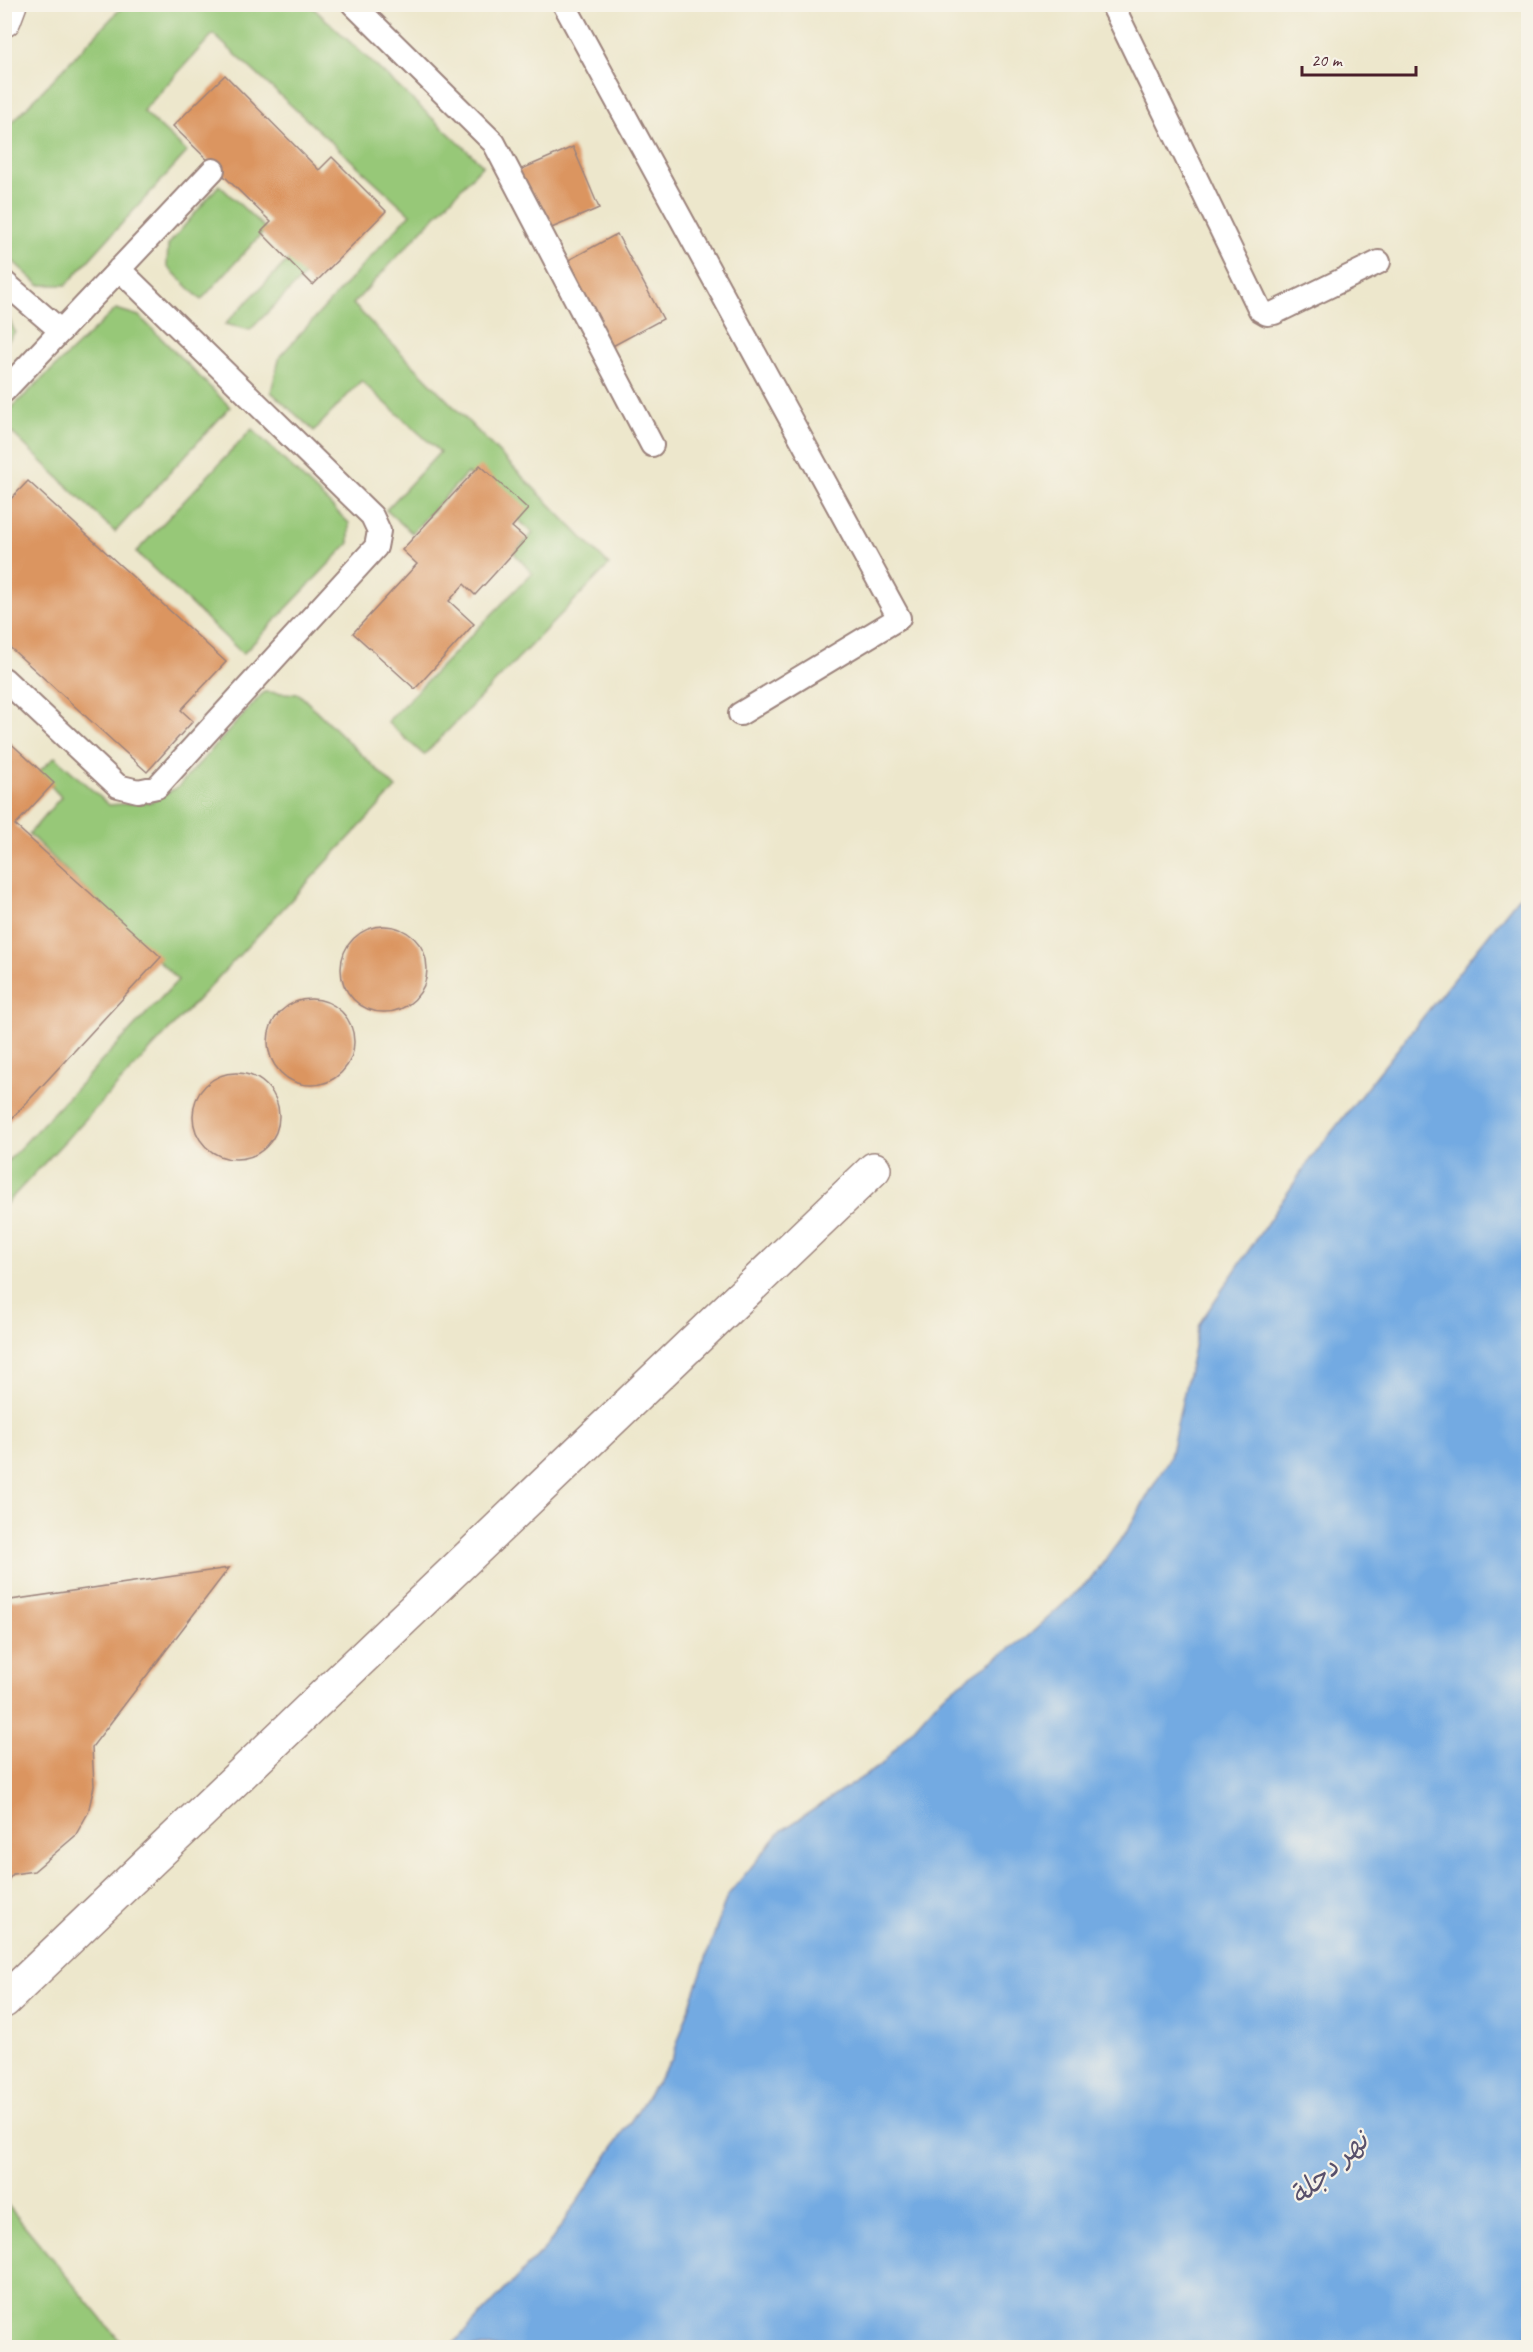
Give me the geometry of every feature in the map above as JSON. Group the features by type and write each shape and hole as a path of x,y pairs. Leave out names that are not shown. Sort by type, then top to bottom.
{"street":[{"path":"4,20 10,4"},
{"path":"4,2001 874,1169"}],"lane":[{"path":"353,4 494,143 652,445"},
{"path":"564,4 899,618 740,714"},
{"path":"1112,4 1260,310 1267,314 1274,313 1379,262"},
{"path":"4,391 213,170"},
{"path":"4,679 118,786 138,791 157,787 376,547 379,531 372,516 119,269"},
{"path":"4,282 61,331"}],"green space":[{"path":"124,5 310,5 483,165 353,304 609,565 424,755 387,722 532,573 514,553 533,533 467,473 412,533 386,510 440,452 361,381 314,431 271,392 280,356 410,214 213,34 143,111 187,152 66,285 39,285 5,254 4,131"},
{"path":"219,185 266,229 201,300 167,266 168,245"},
{"path":"291,257 311,269 250,330 225,324"},
{"path":"116,309 139,316 230,407 115,532 5,426 4,415"},
{"path":"5,310 15,332 5,345"},
{"path":"252,429 349,523 349,543 243,654 136,552"},
{"path":"264,692 299,694 396,788 5,1205 4,1165 178,980 29,834 61,797 38,772 55,757 109,805 151,802 178,787"},
{"path":"5,2202 125,2347 5,2347"}],"water":[{"name":"نهر دجلة","path":"1528,885 1528,2347 450,2347 549,2244 672,2059 727,1896 781,1831 881,1765 941,1697 1027,1637 1090,1580 1127,1531 1170,1457 1199,1324 1311,1158"}],"building":[{"path":"225,75 319,170 332,157 386,211 313,285 261,232 271,222 173,126"},
{"path":"573,147 599,208 542,232 515,172"},
{"path":"617,234 663,319 609,348 563,263"},
{"path":"480,465 528,509 512,527 526,539 475,595 464,584 449,601 474,624 415,689 353,633 417,564 402,550"},
{"path":"28,481 226,662 181,710 193,721 147,772 4,642 4,506"},
{"path":"4,737 54,783 15,825 161,957 4,1127"},
{"path":"384,926 401,929 415,938 424,952 427,969 424,986 415,1000 401,1009 384,1012 367,1009 353,1000 344,986 341,969 344,952 353,938 367,929"},
{"path":"303,999 319,999 342,1011 351,1025 354,1042 351,1059 342,1073 319,1085 303,1085 287,1078 275,1066 268,1050 268,1034 275,1018 287,1006"},
{"path":"228,1073 244,1073 267,1085 276,1099 279,1116 276,1133 267,1147 244,1159 228,1159 212,1152 200,1140 193,1124 193,1108 200,1092 212,1080"},
{"path":"229,1568 92,1747 94,1786 88,1813 75,1836 34,1871 13,1874 4,1885 4,1601"}]}
